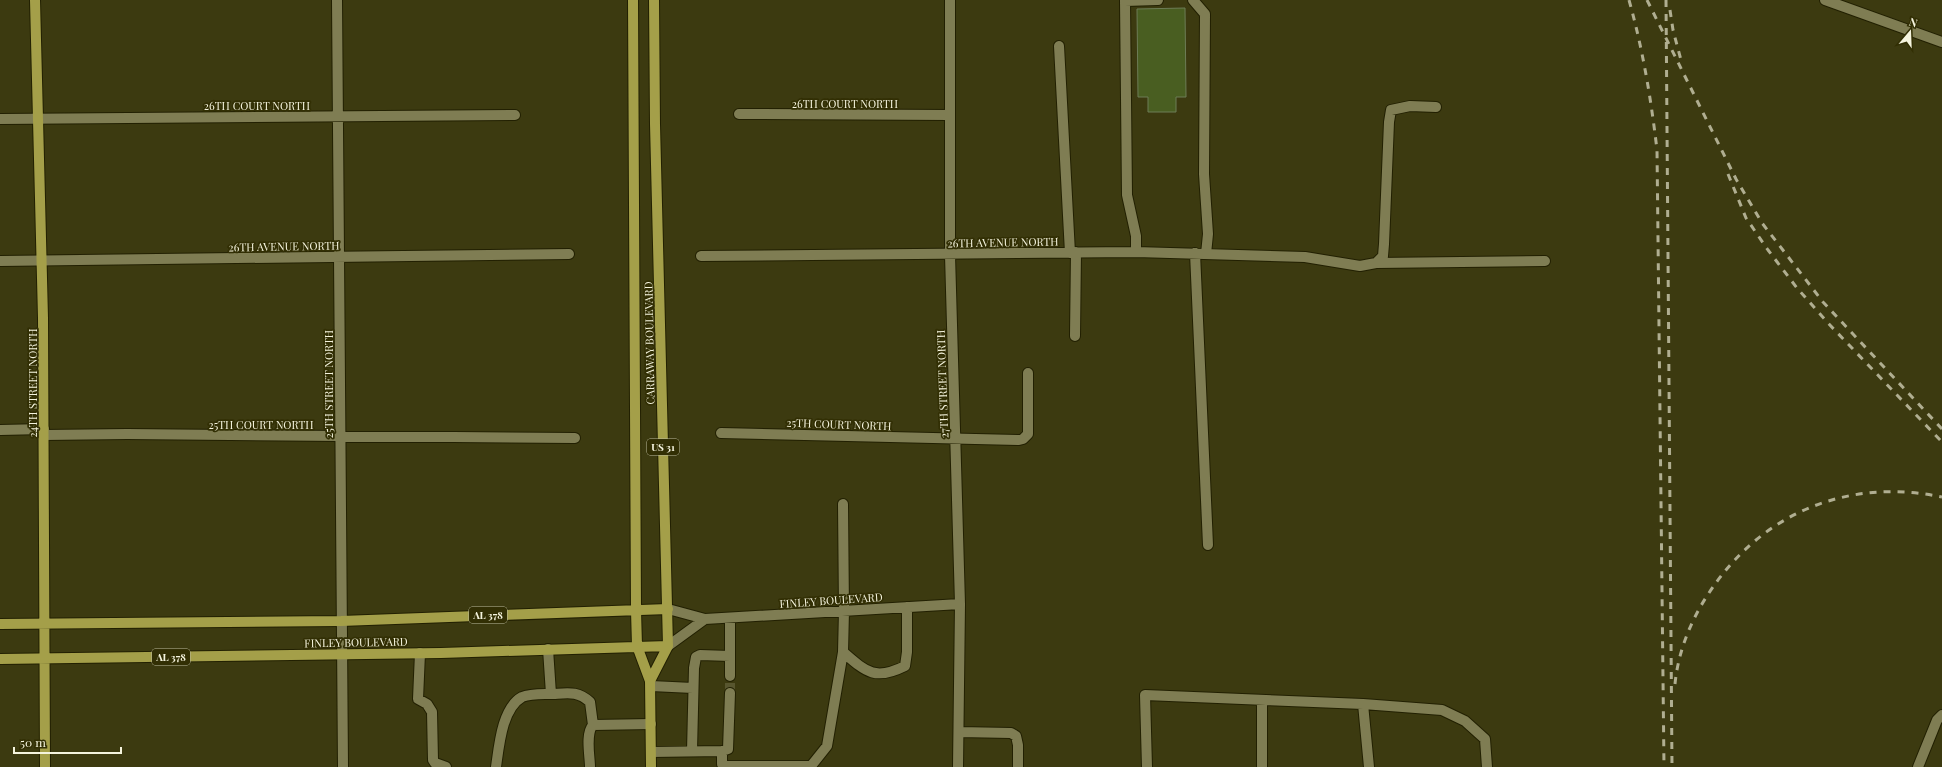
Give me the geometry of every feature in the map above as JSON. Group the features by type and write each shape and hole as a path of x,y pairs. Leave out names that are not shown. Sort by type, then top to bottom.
{"main road":[{"name":"24TH STREET NORTH","path":"35,0 42,261 45,767"},
{"name":"CARRAWAY BOULEVARD","path":"633,0 636,610 637,646 650,684 651,767"},
{"name":"CARRAWAY BOULEVARD","path":"650,684 668,646 654,0"},
{"name":"FINLEY BOULEVARD","path":"0,624 341,621 668,609"},
{"name":"FINLEY BOULEVARD","path":"0,659 342,655 668,646"}],"street":[{"name":"25TH STREET NORTH","path":"337,0 343,767"},
{"name":"27TH STREET NORTH","path":"950,0 950,255 960,604 958,767"},
{"path":"1136,252 1136,236 1127,195 1125,1 1158,0"},
{"path":"1193,0 1205,14 1204,174 1208,234 1206,254"},
{"path":"1825,0 1942,42"},
{"path":"1059,46 1073,253 1075,336"},
{"path":"1376,263 1383,256 1389,122 1391,110 1410,106 1436,107"},
{"name":"26TH COURT NORTH","path":"739,114 950,115"},
{"name":"26TH COURT NORTH","path":"0,118 515,115"},
{"name":"26TH AVENUE NORTH","path":"701,256 950,255 1136,252 1305,256 1360,266 1376,263 1545,261"},
{"path":"1195,253 1208,545"},
{"name":"26TH AVENUE NORTH","path":"0,261 568,254"},
{"name":"25TH COURT NORTH","path":"721,433 956,439 1023,439 1028,434 1028,373"},
{"name":"25TH COURT NORTH","path":"0,430 127,434 340,437 574,438"},
{"path":"722,751 722,764 725,766 811,766 828,746 843,652 843,504"},
{"name":"FINLEY BOULEVARD","path":"668,609 705,619 960,604"},
{"path":"843,652 864,671 880,673 891,672 905,666 907,652 907,607"},
{"path":"730,618 730,676"},
{"path":"668,646 705,619"},
{"path":"548,649 551,694"},
{"path":"420,653 418,699 427,704 432,712 433,760 435,763 446,767"},
{"path":"692,751 693,688 696,657 700,655 730,656"},
{"path":"650,684 693,688"},
{"path":"496,767 502,731 510,709 523,696 570,693 582,695 590,702 593,725 590,729 589,735 590,767"},
{"path":"651,752 722,751 728,749 730,693"},
{"path":"1147,767 1145,695 1363,704 1442,710 1465,721 1485,739 1487,767"},
{"path":"1262,700 1262,767"},
{"path":"1363,704 1369,767"},
{"path":"1918,767 1937,720 1942,715"},
{"path":"593,725 651,724"},
{"path":"959,732 1011,734 1016,736 1018,767"}],"building":[{"path":"1185,8 1186,97 1176,97 1176,112 1148,112 1148,97 1138,97 1137,9"}],"tunnel":[{"path":"730,676 730,693"}],"railway":[{"path":"1629,0 1646,75 1657,150 1664,767"},
{"path":"1647,0 1736,179 1762,223 1823,302 1942,429"},
{"path":"1666,0 1672,767"},
{"path":"1670,10 1673,30 1681,60"},
{"path":"1728,174 1746,218 1797,288 1827,322 1942,442"},
{"path":"1675,684 1682,649 1695,616 1707,596 1728,567 1752,543 1779,523 1808,508 1840,498 1873,492 1907,492 1942,497"}]}
